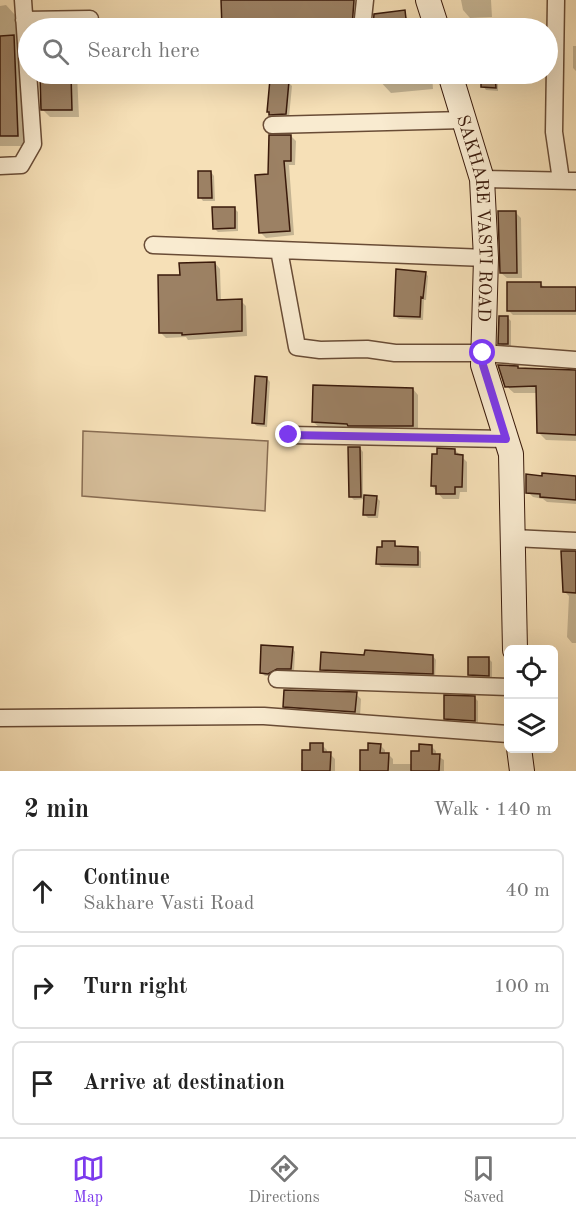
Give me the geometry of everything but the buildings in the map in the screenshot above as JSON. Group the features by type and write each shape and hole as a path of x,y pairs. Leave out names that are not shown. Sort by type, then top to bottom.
{"street":[{"path":"23,0 24,18"},
{"path":"363,18 365,0"},
{"path":"428,0 434,18"},
{"path":"556,0 556,18"},
{"path":"0,166 21,165 33,144 29,84"},
{"name":"SAKHARE VASTI ROAD","path":"453,84 482,179 486,258 483,365 511,454 515,645"},
{"path":"482,179 568,180 554,132 555,84"},
{"path":"272,125 464,120"},
{"path":"153,245 486,258"},
{"path":"279,250 297,347 320,350 367,349 395,353 483,353 576,360"},
{"path":"289,435 506,439"},
{"path":"513,538 576,541"},
{"path":"277,679 504,687"},
{"path":"0,718 264,716 504,734"},
{"path":"520,753 522,771"}],"shaded area":[{"path":"83,431 268,441 265,511 82,496"}],"route":[{"path":"289,435 506,439 483,365 483,353"}]}
